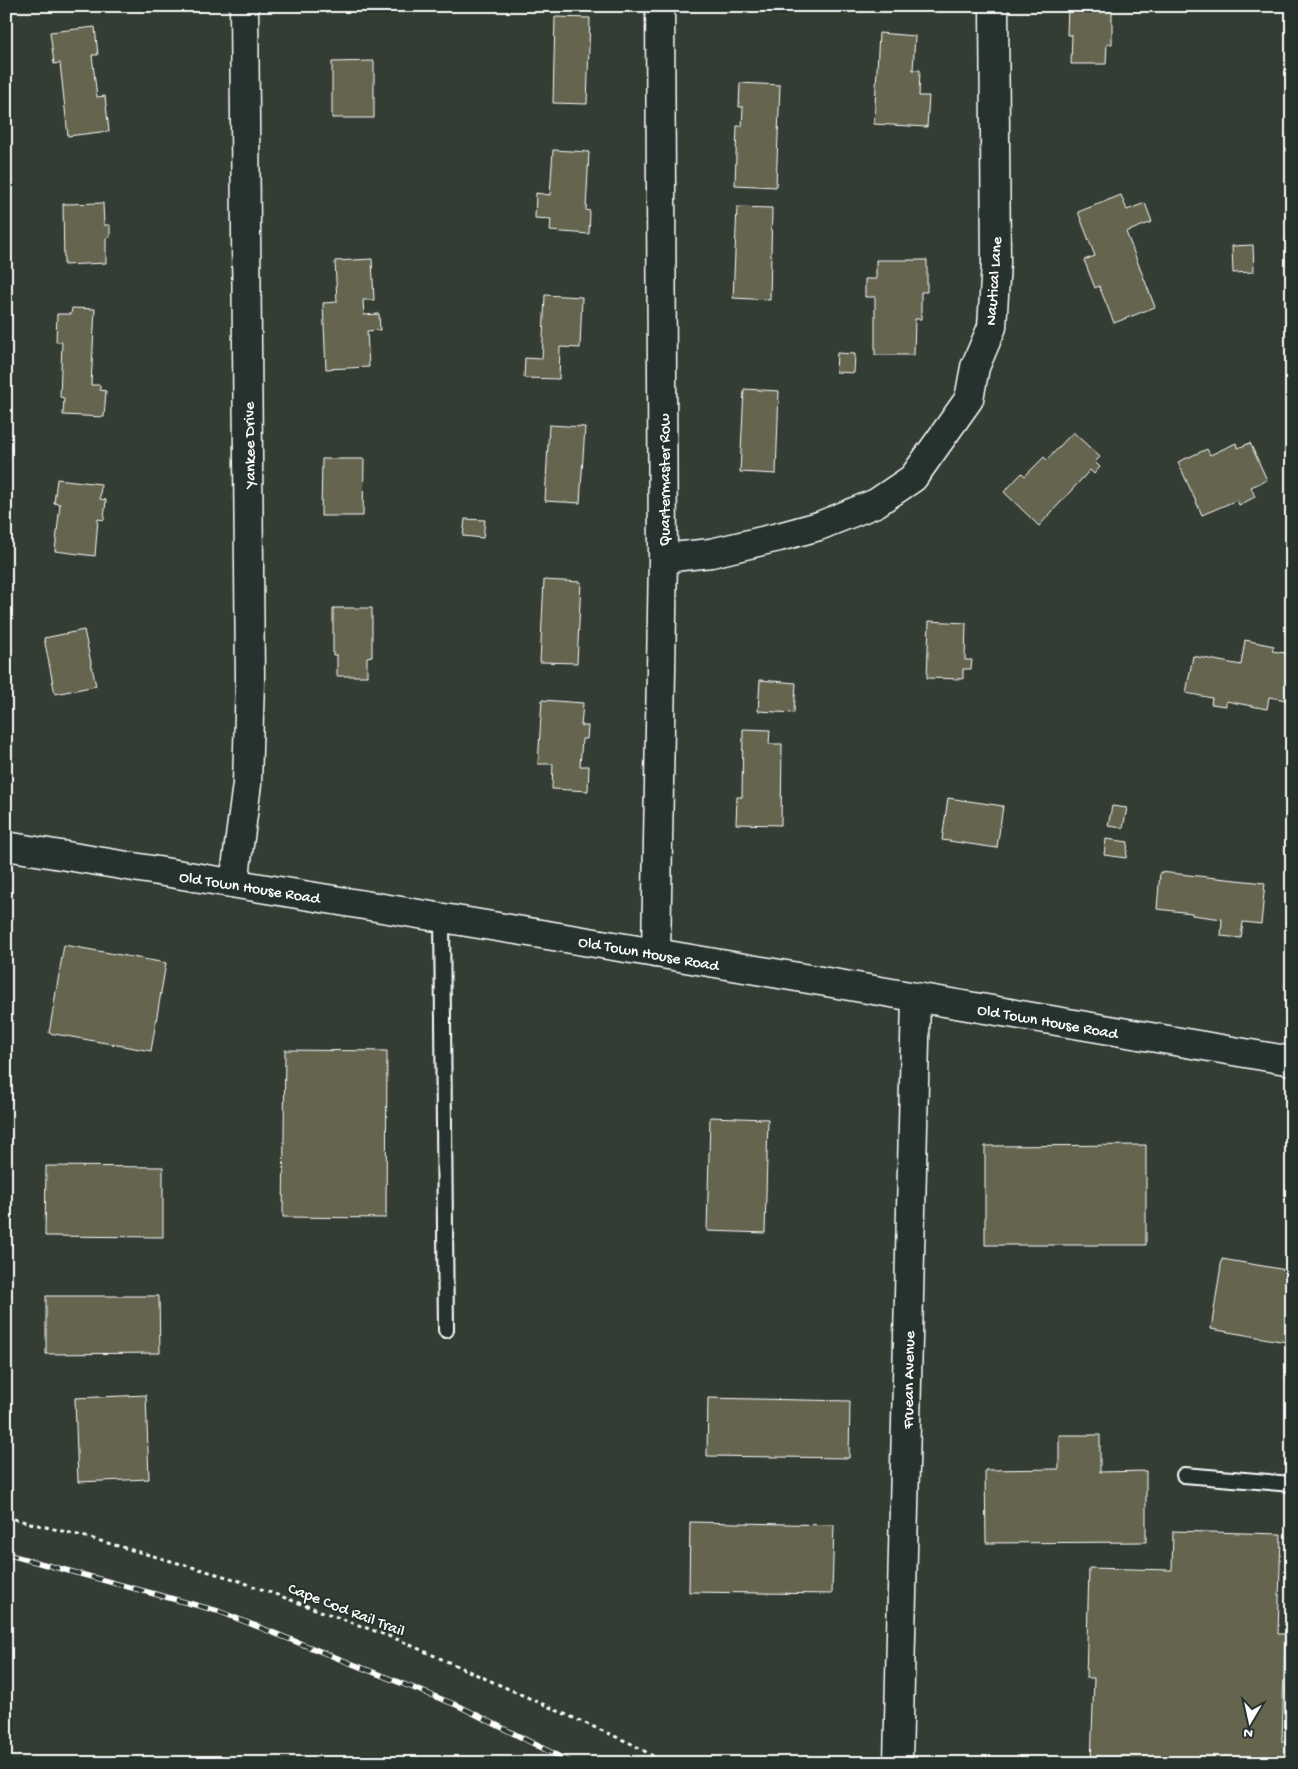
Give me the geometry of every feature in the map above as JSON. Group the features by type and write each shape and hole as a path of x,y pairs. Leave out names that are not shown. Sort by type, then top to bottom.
{"street":[{"name":"Yankee Drive","path":"234,883 247,784 250,680 244,6"},
{"name":"Quartermaster Row","path":"656,953 663,558 660,6"},
{"name":"Nautical Lane","path":"663,558 711,552 779,537 819,526 876,502 913,478 970,399 975,367 992,327 994,299 996,262 994,6"},
{"name":"Old Town House Road","path":"6,846 656,953 1292,1061"},
{"name":"Fruean Avenue","path":"898,1763 916,998"}],"lane":[{"path":"442,918 446,1330"},
{"path":"1184,1475 1292,1484"}],"path":[{"name":"Cape Cod Rail Trail","path":"6,1517 90,1538 234,1579 399,1640 632,1744 665,1763"}],"building":[{"path":"1068,6 1112,6 1112,44 1107,44 1106,64 1071,64 1072,35 1067,35"},
{"path":"555,17 590,18 587,104 553,103"},
{"path":"95,27 98,55 92,55 97,97 105,96 109,131 68,136 60,63 54,64 50,32"},
{"path":"879,33 915,36 913,70 920,70 919,96 929,96 927,127 874,124"},
{"path":"374,61 374,118 332,118 332,62"},
{"path":"740,83 780,85 776,187 735,185 737,126 742,126 743,107 739,107"},
{"path":"553,150 589,152 586,210 590,211 589,234 550,231 551,219 535,218 536,193 550,195"},
{"path":"1121,195 1127,210 1145,203 1152,222 1126,232 1155,307 1114,323 1099,286 1095,288 1084,260 1095,256 1078,212"},
{"path":"103,203 104,225 110,225 110,237 106,238 106,263 64,265 63,204"},
{"path":"737,207 772,208 770,300 733,298"},
{"path":"1253,245 1254,272 1233,273 1232,246"},
{"path":"372,259 374,300 363,300 364,315 379,314 380,330 367,331 369,367 326,369 323,303 337,302 335,261"},
{"path":"876,260 927,260 927,292 921,292 921,319 915,319 914,355 875,355 875,297 865,297 865,279 876,279"},
{"path":"545,295 582,297 580,348 560,347 559,379 524,378 525,358 542,359"},
{"path":"72,308 95,309 91,385 100,385 100,390 106,391 104,417 63,415 64,398 60,397 62,342 56,342 57,314 71,314"},
{"path":"837,353 855,354 854,373 836,372"},
{"path":"744,389 779,391 776,474 740,472"},
{"path":"549,425 585,427 580,503 545,501"},
{"path":"1073,432 1100,457 1095,462 1100,467 1094,474 1090,470 1039,526 1004,492 1022,473 1025,476 1044,457 1047,460"},
{"path":"1236,443 1238,448 1250,443 1267,480 1251,487 1255,497 1239,505 1237,500 1202,515 1178,462 1207,449 1210,455"},
{"path":"322,459 364,459 363,516 321,516"},
{"path":"57,479 101,484 100,499 106,500 104,520 98,519 95,556 55,551 60,504 54,503"},
{"path":"465,519 485,520 483,538 463,536"},
{"path":"544,580 581,582 577,663 540,662"},
{"path":"333,608 372,608 372,656 367,657 367,676 337,676 337,655 333,655"},
{"path":"929,621 966,623 965,660 972,660 971,669 963,669 963,679 927,678"},
{"path":"84,630 96,686 55,694 44,638"},
{"path":"1245,640 1274,646 1272,651 1292,654 1292,701 1269,697 1267,709 1226,701 1226,706 1211,704 1212,698 1186,693 1193,656 1241,665"},
{"path":"760,680 796,683 794,713 758,711"},
{"path":"542,700 583,703 581,726 588,726 587,739 582,739 580,766 589,766 588,791 552,789 553,764 538,764"},
{"path":"743,729 770,730 769,744 782,744 781,825 736,824 737,797 742,797"},
{"path":"948,798 1003,806 997,848 942,840"},
{"path":"1112,806 1127,808 1123,828 1108,826"},
{"path":"1106,839 1128,842 1126,858 1104,855"},
{"path":"1160,872 1265,883 1261,924 1243,922 1241,938 1221,936 1222,919 1157,909"},
{"path":"64,945 166,963 151,1051 49,1033"},
{"path":"285,1050 387,1051 386,1218 283,1217"},
{"path":"710,1117 768,1119 765,1233 707,1231"},
{"path":"1146,1145 1146,1245 985,1245 985,1146"},
{"path":"46,1166 163,1167 163,1237 45,1236"},
{"path":"1222,1259 1292,1271 1292,1343 1211,1329"},
{"path":"46,1296 159,1296 160,1353 46,1354"},
{"path":"146,1395 149,1479 78,1482 75,1398"},
{"path":"708,1398 850,1401 849,1458 707,1456"},
{"path":"1059,1435 1100,1435 1100,1472 1146,1471 1146,1542 986,1543 985,1470 1059,1469"},
{"path":"690,1522 834,1525 832,1594 689,1592"},
{"path":"1173,1531 1281,1534 1278,1634 1285,1634 1282,1742 1287,1742 1286,1763 1091,1763 1094,1678 1086,1678 1089,1568 1172,1570"}],"railway":[{"path":"6,1554 218,1611 459,1706 572,1763"}]}
